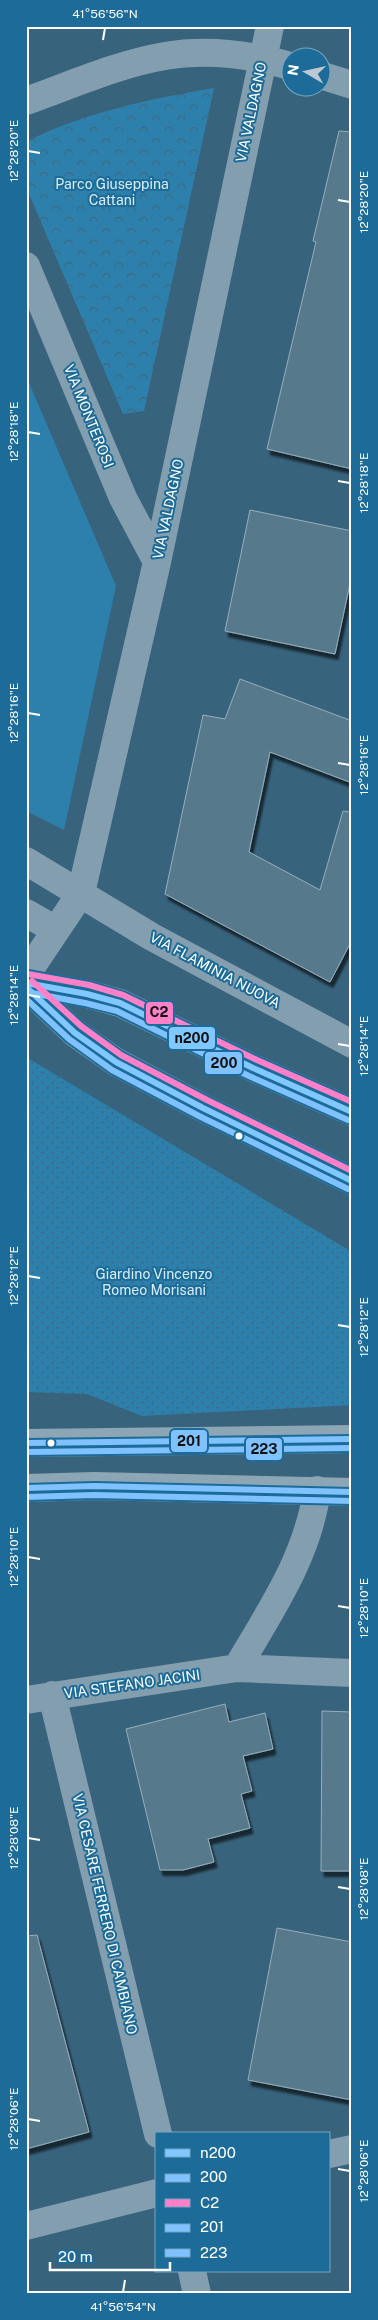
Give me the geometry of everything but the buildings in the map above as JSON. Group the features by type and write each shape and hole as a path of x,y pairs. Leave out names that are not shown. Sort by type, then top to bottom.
{"main road":[{"path":"26,985 87,994 120,1002 253,1068 352,1112"},
{"path":"26,985 75,1033 116,1062 203,1108 352,1181"},
{"path":"26,1443 352,1439"},
{"path":"26,1488 94,1486 352,1492"}],"street":[{"name":"VIA VALDAGNO","path":"26,976 81,892 157,562 270,26"},
{"path":"26,101 136,63 165,56 188,54 262,57 280,63"},
{"path":"330,79 352,85"},
{"name":"VIA MONTEROSI","path":"26,266 120,491 157,562"},
{"name":"VIA FLAMINIA NUOVA","path":"26,860 152,937 352,1044"},
{"path":"26,912 56,930"},
{"path":"237,1668 297,1561 313,1518 317,1490"},
{"name":"VIA STEFANO JACINI","path":"39,1697 237,1668 352,1673"},
{"name":"VIA CESARE FERRERO DI CAMBIANO","path":"39,1697 157,2132"},
{"path":"330,2154 352,2148"},
{"path":"26,2226 155,2194"},
{"path":"192,2272 197,2294"}],"green space":[{"name":"Parco Giuseppina Cattani","path":"214,88 144,411 123,414 26,187 26,142 71,122 118,108"},
{"path":"26,376 116,586 64,830 26,811"},
{"name":"Giardino Vincenzo Romeo Morisani","path":"26,1057 352,1252 352,1405 142,1416 87,1394 26,1392"}],"transit line":[{"name":"C2","path":"28,974 89,985 123,995 257,1060 352,1102"},
{"name":"C2","path":"32,981 81,1026 121,1055 207,1100 352,1171"},
{"name":"n200","path":"26,983 87,994 120,1003 253,1068 352,1112"},
{"name":"n200","path":"26,987 75,1033 116,1062 203,1108 352,1181"},
{"name":"200","path":"26,992 117,1011 249,1076 348,1120"},
{"name":"200","path":"26,999 69,1039 112,1070 199,1116 348,1189"},
{"name":"201","path":"26,1443 352,1439"},
{"name":"223","path":"26,1452 352,1448"},
{"name":"201","path":"26,1488 94,1486 352,1492"},
{"name":"223","path":"26,1497 94,1495 352,1501"}]}
